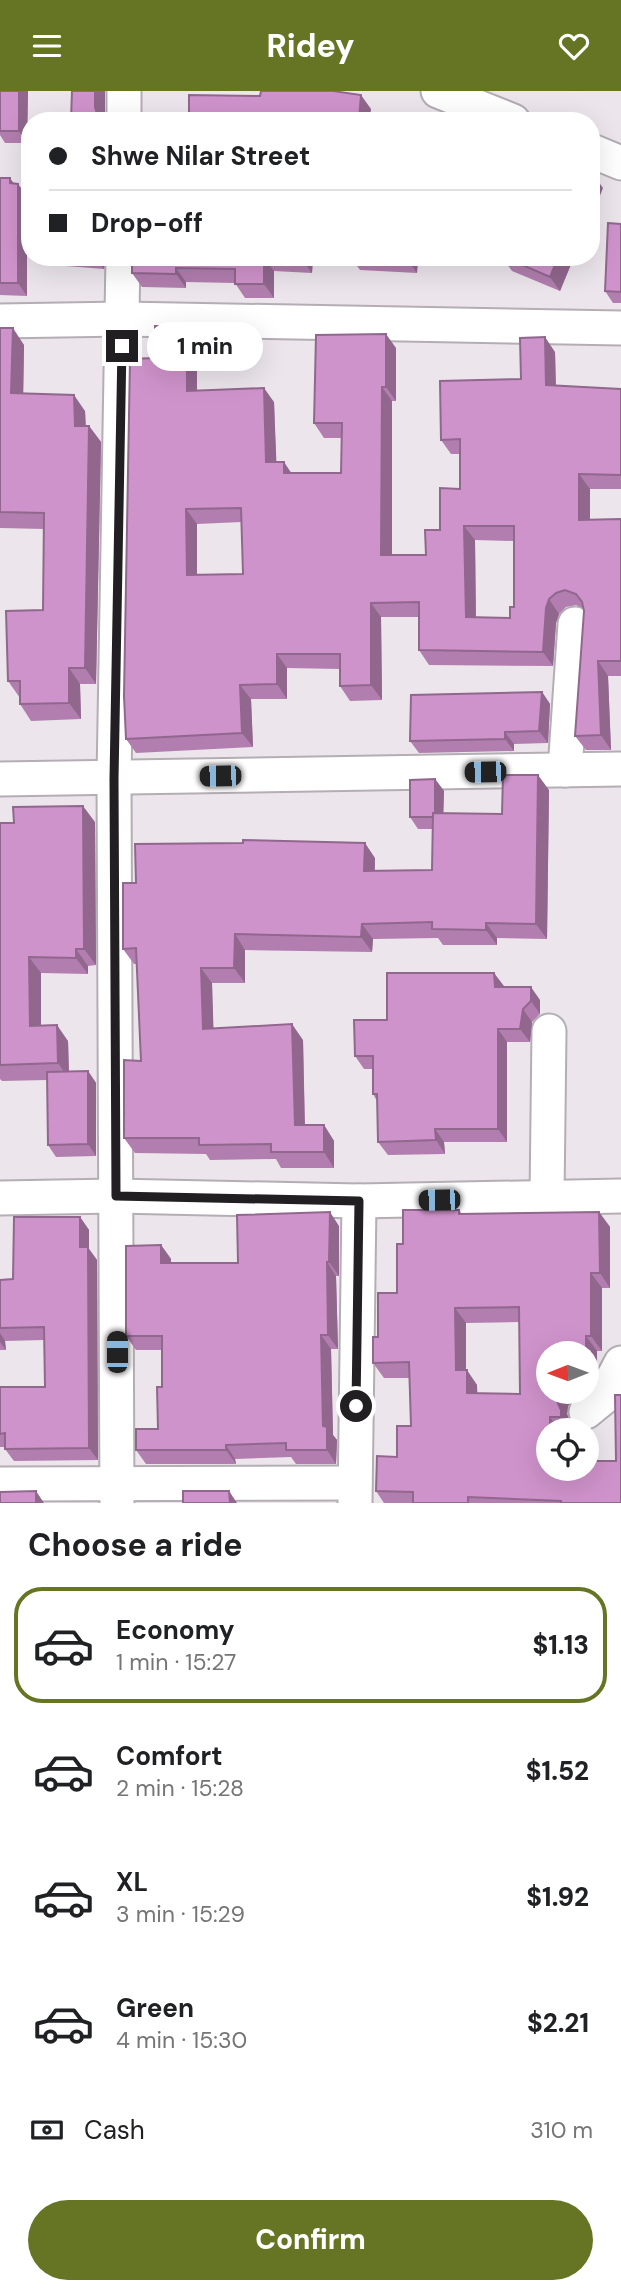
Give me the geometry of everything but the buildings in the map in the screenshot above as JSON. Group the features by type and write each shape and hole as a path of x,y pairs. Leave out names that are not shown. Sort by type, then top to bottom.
{"street":[{"path":"124,91 124,112"},
{"path":"438,91 490,112"},
{"path":"600,155 621,163"},
{"path":"118,1493 114,779 123,266"},
{"path":"0,321 123,319 621,328"},
{"path":"565,770 576,624"},
{"path":"0,779 621,769"},
{"path":"547,1198 549,1031"},
{"path":"0,1198 116,1196 359,1201 621,1196"},
{"path":"0,1484 118,1493 355,1493 359,1201"},
{"path":"586,1412 602,1399 621,1363"}],"route":[{"path":"122,346 114,779 116,1196 359,1201 356,1406"}]}
